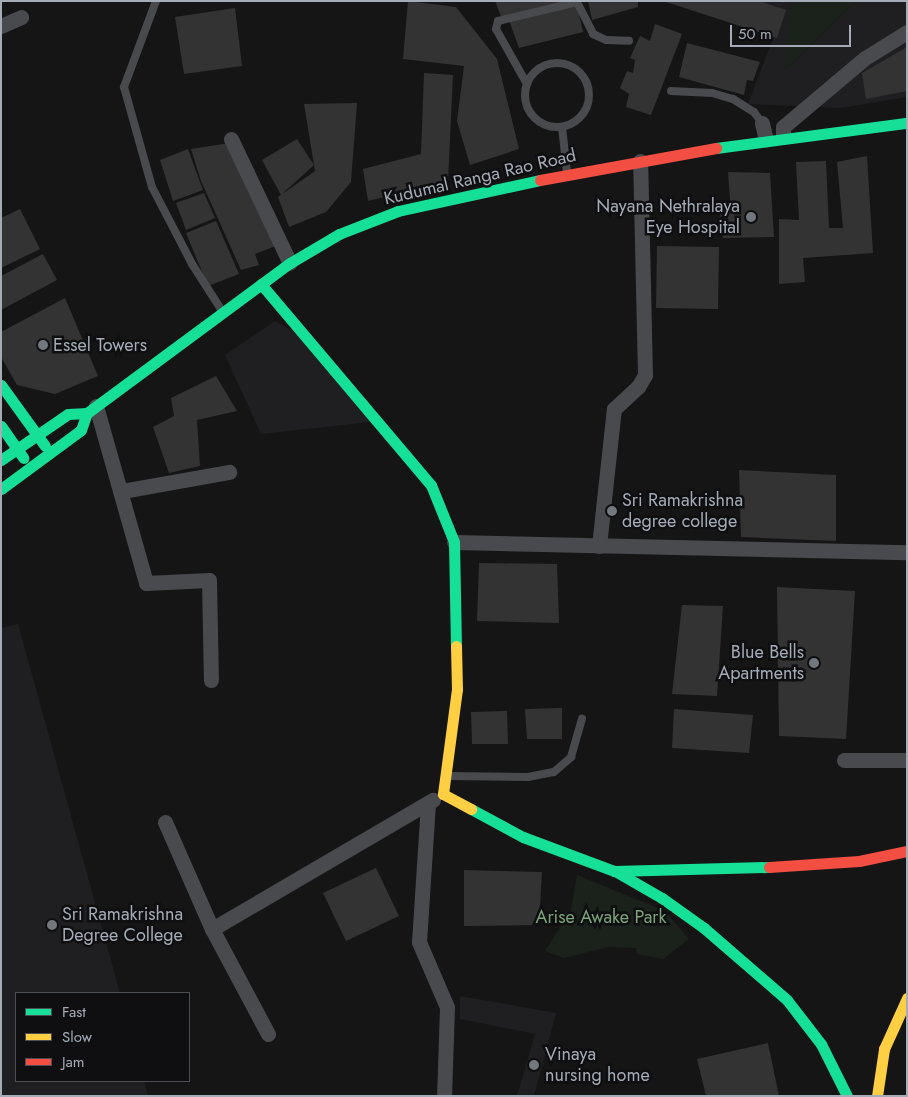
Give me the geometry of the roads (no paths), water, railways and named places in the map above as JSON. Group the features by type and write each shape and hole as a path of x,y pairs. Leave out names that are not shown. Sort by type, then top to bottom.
{"street":[{"path":"1,26 21,17"},
{"path":"783,137 783,127 865,58 907,32"},
{"path":"762,123 766,140"},
{"name":"Kudumal Ranga Rao Road","path":"1,460 68,414 92,410 222,311 290,263 339,234 398,211 568,174 640,161 783,137 907,123"},
{"path":"232,139 290,263"},
{"path":"600,546 614,409 638,387 645,375 640,161"},
{"path":"212,929 443,794 457,689 454,542 431,485 261,284"},
{"path":"1,385 50,452"},
{"path":"1,489 81,430 92,410"},
{"path":"92,410 122,491 146,583 209,580 211,680"},
{"path":"1,426 15,449 30,466"},
{"path":"122,491 229,472"},
{"path":"454,542 907,552"},
{"path":"844,760 907,760"},
{"path":"443,794 524,837 614,871 662,898 704,928 787,1000 821,1044 847,1096"},
{"path":"428,803 419,942 448,1008 444,1096"},
{"path":"166,822 212,929 268,1034"},
{"path":"614,871 831,863 907,851"},
{"path":"877,1096 884,1049 907,998"}],"lane":[{"path":"156,1 124,87 152,187 192,264 222,311"},
{"path":"527,84 496,29 498,20 577,2 593,34 606,40 629,41"},
{"path":"551,64 562,64 580,73 588,90 585,110 571,124 562,127 540,122 532,115 524,95 527,84 536,71 551,64"},
{"path":"671,91 712,93 733,99 754,112 762,123"},
{"path":"562,127 568,174"},
{"path":"446,776 528,777 554,772 571,757 582,719"}],"place":[{"name":"Nayana Nethralaya Eye Hospital","path":"751,217"},
{"name":"Essel Towers","path":"43,345"},
{"name":"Sri Ramakrishna degree college","path":"612,511"},
{"name":"Blue Bells Apartments","path":"814,663"},
{"name":"Sri Ramakrishna Degree College","path":"52,925"},
{"name":"Vinaya nursing home","path":"534,1065"}],"park label":[{"name":"Arise Awake Park","path":"601,917"}]}
